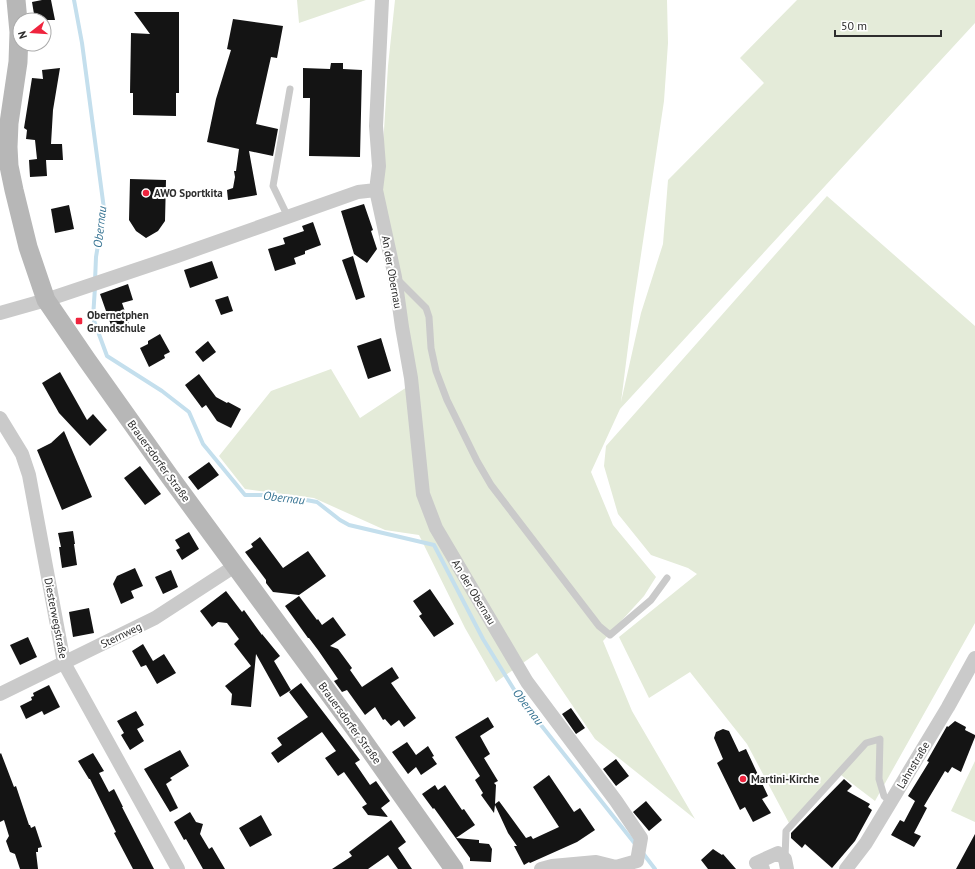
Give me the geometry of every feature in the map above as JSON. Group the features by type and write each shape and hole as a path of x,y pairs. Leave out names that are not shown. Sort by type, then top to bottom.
{"street":[{"name":"Brauersdorfer Straße","path":"16,0 19,32 18,62 9,123 9,166 28,247 46,300 114,399 355,729 454,869"},
{"name":"An der Obernau","path":"382,0 376,126 379,166 376,190 395,277 411,378 423,494 436,528 527,682 616,801 641,838 637,861 616,868 596,862 552,866 541,869"},
{"path":"0,313 46,300 83,286 177,256 358,192 376,190"},
{"name":"Diesterwegstraße","path":"0,418 22,454 29,475 64,663 178,869"},
{"name":"Sternweg","path":"0,694 155,618 235,566"},
{"name":"Lahnstraße","path":"846,869 866,843 948,707 975,658"},
{"path":"763,869 756,863 778,853 786,864"}],"lane":[{"path":"288,217 273,186 290,89"},
{"path":"395,277 426,308 429,318 431,348 436,371 456,420 491,485 599,626 610,636 651,600 667,578"},
{"path":"786,864 786,832 866,743 880,739 879,779 884,796 890,802"}],"green space":[{"path":"297,0 366,0 299,23"},
{"path":"395,0 667,0 668,43 664,101 633,308 621,402 641,313 663,244 668,180 764,83 740,58 797,0 975,0 975,23 620,409 591,472 613,525 656,577 644,596 603,641 632,711 695,819 595,739 537,653 496,682 465,628 419,535 385,530 314,498 245,489 219,456 271,391 331,369 360,418 407,387 380,194 388,66"},
{"path":"827,196 975,326 975,623 875,801 837,772 789,823 747,744 690,672 649,698 619,637 697,574 688,568 651,555 618,514 604,466 606,446"},
{"path":"975,761 975,822 951,811"}],"building":[{"path":"51,0 55,20 52,20 52,12 34,12 32,2"},
{"path":"134,12 179,12 179,93 176,93 176,116 133,115 133,93 130,93 131,33 150,34"},
{"path":"233,19 283,26 277,58 271,57 256,124 278,129 273,156 249,151 257,195 228,200 227,190 233,188 235,177 234,171 236,171 239,149 207,142 216,99 231,50 227,49"},
{"path":"331,63 343,63 343,69 362,70 360,157 309,156 310,98 303,98 303,68 330,69"},
{"path":"60,68 53,110 51,144 62,144 63,160 46,160 47,176 30,177 29,160 37,159 35,140 26,139 27,130 24,128 32,78 43,79 42,70"},
{"path":"130,179 166,180 165,221 158,231 146,238 136,231 129,220"},
{"path":"364,204 373,230 371,231 377,249 367,263 354,254 341,211"},
{"path":"69,205 74,229 55,233 51,209"},
{"path":"313,222 321,245 305,251 305,254 294,258 296,264 275,271 268,249 285,244 283,238 304,231 302,226"},
{"path":"353,256 365,297 356,300 342,260"},
{"path":"212,261 218,278 190,288 184,270"},
{"path":"128,284 133,300 122,303 129,323 112,328 100,294"},
{"path":"228,296 233,311 221,315 215,300"},
{"path":"160,334 170,352 164,355 165,358 149,367 140,348 148,344 148,341"},
{"path":"381,338 391,371 368,379 357,346"},
{"path":"208,341 216,352 203,362 195,352"},
{"path":"60,372 87,420 93,414 107,430 90,446 59,413 42,383"},
{"path":"199,374 216,397 241,409 231,428 217,421 206,405 202,408 185,385"},
{"path":"64,431 92,497 62,510 37,450 51,443"},
{"path":"209,462 219,475 198,490 188,477"},
{"path":"140,466 161,494 145,505 124,478"},
{"path":"73,531 77,565 62,568 59,547 61,547 58,533"},
{"path":"189,532 199,549 182,560 176,550 180,548 175,540"},
{"path":"260,537 283,568 308,551 326,576 299,595 273,592 245,552 253,547 251,544"},
{"path":"135,568 143,586 131,591 134,598 121,604 113,584 117,576"},
{"path":"171,570 178,587 163,594 155,577"},
{"path":"430,589 454,624 434,637 419,616 422,614 413,601"},
{"path":"226,591 242,612 244,610 262,635 280,656 274,661 291,690 280,697 256,654 251,707 231,705 232,694 225,686 251,666 234,644 239,639 227,623 218,622 212,627 200,611"},
{"path":"299,596 322,625 333,617 346,635 330,646 338,649 352,668 350,670 362,687 392,667 399,678 391,683 416,718 404,727 399,720 391,726 385,719 383,720 375,707 365,715 347,690 342,692 334,681 338,679 285,606"},
{"path":"89,608 94,633 73,637 69,612"},
{"path":"28,637 37,657 20,665 10,645"},
{"path":"143,644 153,661 164,654 176,673 157,684 146,665 141,667 132,651"},
{"path":"301,683 360,760 355,763 370,785 376,781 390,801 381,808 388,817 368,815 362,807 367,804 344,772 338,776 325,758 336,751 322,732 278,763 271,753 282,745 277,738 308,717 289,692"},
{"path":"49,685 60,707 44,715 42,711 26,719 20,706 32,700 31,697 34,696 33,693"},
{"path":"571,708 585,728 576,734 562,714"},
{"path":"136,711 144,725 137,729 144,741 130,750 121,735 124,733 117,721"},
{"path":"488,717 494,727 480,736 490,754 484,758 498,781 494,783 496,785 495,804 499,801 526,838 531,836 533,839 559,827 533,787 549,775 574,812 580,808 595,830 577,842 524,865 514,846 517,846 508,833 495,805 494,813 481,795 483,793 475,780 480,776 455,737"},
{"path":"955,721 966,727 965,730 975,735 975,737 961,772 952,767 948,773 945,771 924,806 927,808 914,833 921,836 914,847 891,835 900,820 904,822 915,801 908,796 929,762 927,761 947,726 948,727"},
{"name":"Martini-Kirche","path":"723,729 729,731 739,752 746,749 768,796 762,799 771,813 753,822 745,807 740,810 717,763 723,759 714,738 716,732"},
{"path":"407,742 416,755 428,746 434,756 432,757 437,764 421,775 416,767 408,774 392,752"},
{"path":"180,750 189,766 170,778 172,780 166,784 178,808 170,812 144,769"},
{"path":"1,753 14,787 16,786 29,825 31,828 35,826 42,847 38,848 38,852 36,852 38,869 20,869 15,854 10,852 6,841 9,836 4,820 0,822"},
{"path":"93,753 104,771 99,773 109,792 114,789 154,869 133,869 114,833 116,832 90,779 78,761"},
{"path":"616,759 629,776 616,786 603,769"},
{"path":"844,779 852,786 847,791 870,804 868,807 872,810 855,841 832,868 805,844 802,848 791,838 791,833"},
{"path":"435,785 438,790 445,785 462,810 464,809 475,825 456,838 479,840 479,843 489,844 492,849 491,862 470,861 470,858 422,794"},
{"path":"646,801 662,820 649,831 633,812"},
{"path":"190,812 196,822 203,824 200,834 209,849 212,847 225,869 203,869 186,839 184,840 174,822"},
{"path":"261,815 272,835 250,847 239,828"},
{"path":"391,820 406,842 398,848 412,869 398,869 388,855 368,869 332,869 352,856 349,852"},
{"path":"975,834 975,869 956,869"},
{"path":"713,849 722,855 723,854 736,869 708,869 701,860"}],"waterway":[{"name":"Obernau","path":"74,0 82,43 104,209 96,257 95,281"},
{"name":"Obernau","path":"95,287 93,318 107,356 162,391 189,412 203,444 245,495 272,495 280,500 306,500 317,502 349,525 434,545 483,639 518,696 636,845"},
{"name":"Obernau","path":"642,852 655,869"}],"place":[{"name":"AWO Sportkita","path":"146,193"},
{"name":"Obernetphen Grundschule","path":"79,321"},
{"name":"Martini-Kirche","path":"743,779"}]}
